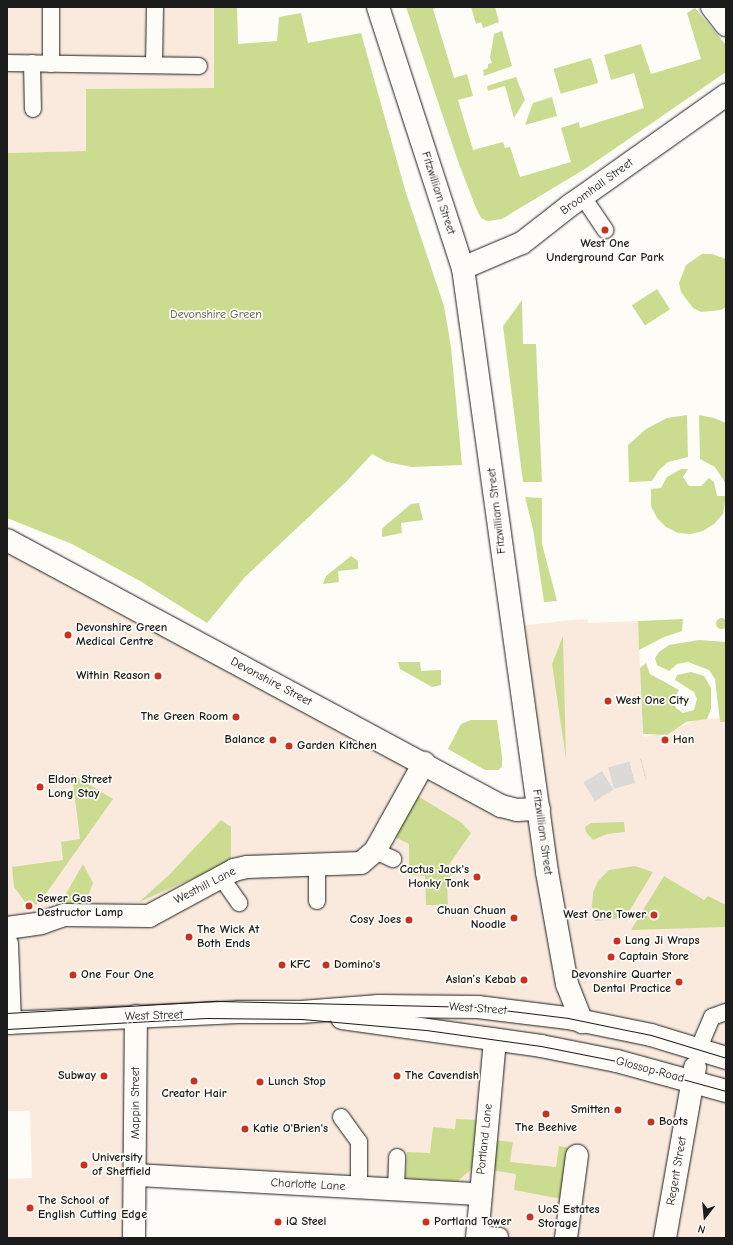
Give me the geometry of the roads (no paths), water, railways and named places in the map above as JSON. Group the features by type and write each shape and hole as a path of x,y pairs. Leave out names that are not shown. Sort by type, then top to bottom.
{"street":[{"name":"Fitzwilliam Street","path":"378,7 463,268 539,809 567,984 582,1022"},
{"path":"712,7 726,25"},
{"name":"Broomhall Street","path":"463,268 522,243 583,197 726,95"},
{"name":"Devonshire Street","path":"7,540 424,763 501,806 517,810 539,809"},
{"name":"Westhill Lane","path":"7,928 41,923 64,915 149,916 221,877 247,866 361,863 384,855 424,763"},
{"path":"7,944 8,1023"},
{"name":"West Street","path":"8,1023 136,1016 301,1012 379,1006 472,1007 527,1012 582,1022"},
{"name":"West Street","path":"301,1012 574,1053"},
{"name":"Mappin Street","path":"134,1238 136,1175 136,1016"},
{"path":"582,1022 651,1035 726,1058"},
{"name":"Portland Lane","path":"477,1236 495,1040"},
{"name":"Regent Street","path":"665,1238 698,1050"},
{"name":"Glossop Road","path":"574,1053 617,1061 726,1091"},
{"path":"566,1238 577,1156"},
{"name":"Charlotte Lane","path":"136,1175 480,1194"}],"lane":[{"path":"51,7 51,64"},
{"path":"154,65 155,7"},
{"path":"7,63 199,66"},
{"path":"32,63 33,109"},
{"path":"583,197 605,230"},
{"path":"317,864 317,901"},
{"path":"221,877 239,903"},
{"path":"698,1050 712,1017 726,1012"},
{"path":"341,1117 359,1142 359,1188"},
{"path":"396,1190 397,1158"},
{"path":"477,1236 500,1236"}],"tunnel":[{"path":"589,792 611,778 644,769"}],"tram line":[{"path":"7,1013 218,1001 478,1007 568,1018 651,1035 726,1058"},
{"path":"7,1029 206,1018 302,1019 426,1030 541,1046 617,1061 726,1091"}],"place":[{"name":"West One Underground Car Park","path":"605,230"},
{"name":"Devonshire Green Medical Centre","path":"68,635"},
{"name":"Within Reason","path":"158,676"},
{"name":"West One City","path":"608,701"},
{"name":"The Green Room","path":"236,717"},
{"name":"Balance","path":"273,740"},
{"name":"Han","path":"665,740"},
{"name":"Garden Kitchen","path":"289,746"},
{"name":"Eldon Street Long Stay","path":"40,787"},
{"name":"Cactus Jack's Honky Tonk","path":"477,877"},
{"name":"Sewer Gas Destructor Lamp","path":"29,906"},
{"name":"West One Tower","path":"654,915"},
{"name":"Chuan Chuan Noodle","path":"514,918"},
{"name":"Cosy Joes","path":"409,920"},
{"name":"The Wick At Both Ends","path":"189,937"},
{"name":"Lang Ji Wraps","path":"617,941"},
{"name":"Captain Store","path":"611,957"},
{"name":"KFC","path":"282,965"},
{"name":"Domino's","path":"326,965"},
{"name":"One Four One","path":"73,975"},
{"name":"Aslan’s Kebab","path":"524,980"},
{"name":"Devonshire Quarter Dental Practice","path":"679,982"},
{"name":"Subway","path":"104,1076"},
{"name":"The Cavendish","path":"397,1076"},
{"name":"Creator Hair","path":"194,1081"},
{"name":"Lunch Stop","path":"260,1082"},
{"name":"Smitten","path":"618,1110"},
{"name":"The Beehive","path":"546,1114"},
{"name":"Boots","path":"651,1122"},
{"name":"Katie O'Brien's","path":"245,1129"},
{"name":"University of Sheffield","path":"84,1165"},
{"name":"The School of English Cutting Edge","path":"30,1208"},
{"name":"UoS Estates Storage","path":"530,1217"},
{"name":"iQ Steel","path":"278,1222"},
{"name":"Portland Tower","path":"426,1222"}],"park label":[{"name":"Devonshire Green","path":"216,315"}]}
